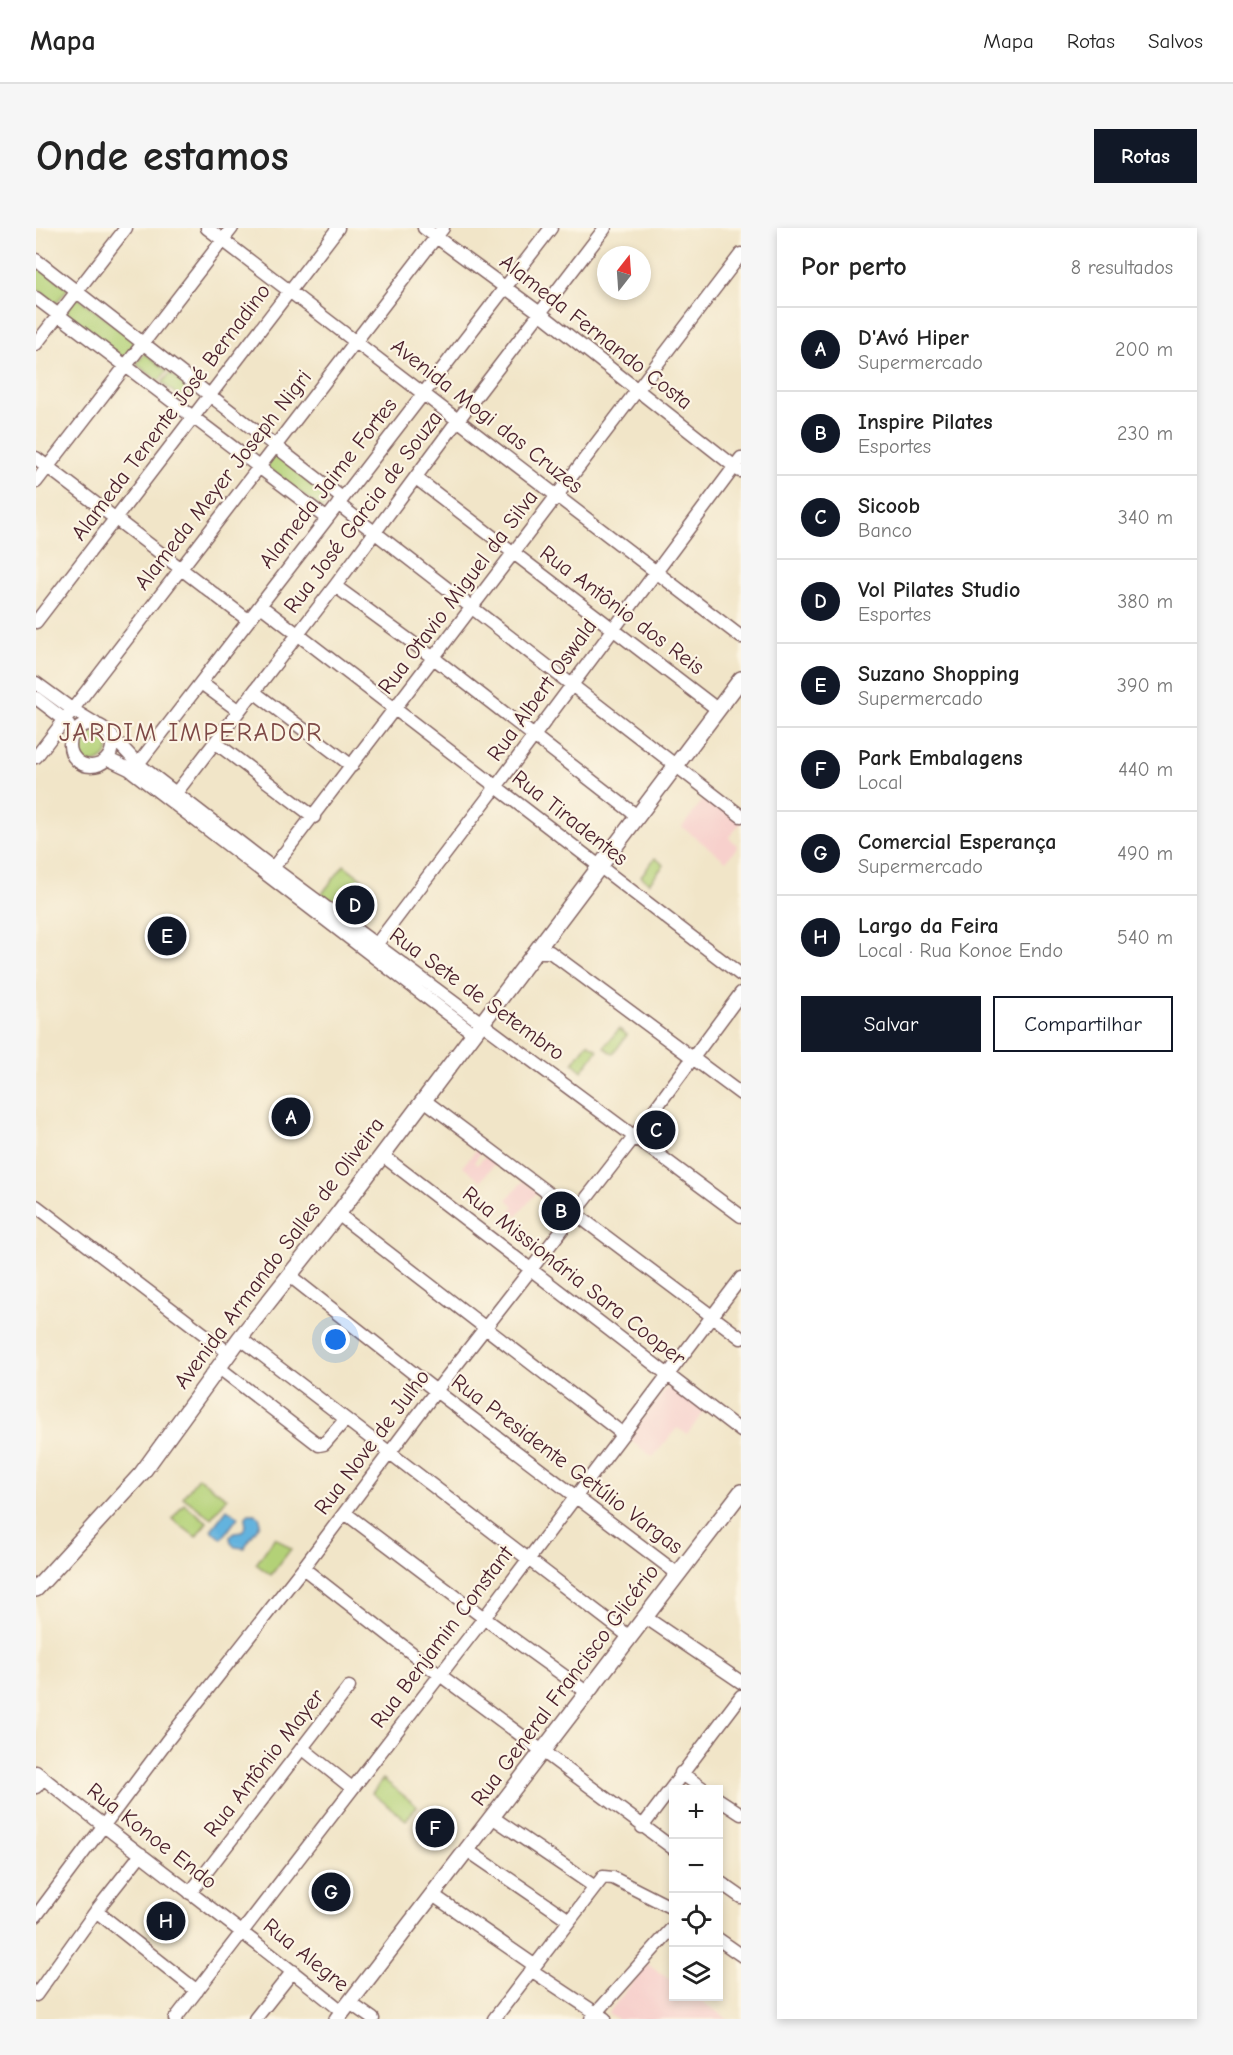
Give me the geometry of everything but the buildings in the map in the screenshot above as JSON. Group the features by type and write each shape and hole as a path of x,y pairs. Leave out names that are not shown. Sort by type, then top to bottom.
{"main road":[{"name":"Avenida Armando Salles de Oliveira","path":"36,1589 142,1473 218,1367 338,1214 717,709 739,685"},
{"name":"Rua General Francisco Glicério","path":"343,2011 741,1492"}],"street":[{"path":"36,344 126,228"},
{"name":"Avenida Mogi das Cruzes","path":"207,228 741,637"},
{"path":"36,482 232,228"},
{"name":"Alameda Tenente José Bernadino","path":"36,622 338,228"},
{"name":"Alameda Fernando Costa","path":"424,228 439,232 506,288 739,466"},
{"name":"Alameda Jaime Fortes","path":"138,764 551,228"},
{"name":"Rua José Garcia de Souza","path":"176,793 605,228"},
{"name":"Alameda Meyer Joseph Nigri","path":"36,757 439,232"},
{"name":"Rua Otavio Miguel da Silva","path":"273,868 435,659 741,254"},
{"path":"36,260 275,446 376,532 741,816"},
{"path":"36,298 326,518"},
{"path":"36,458 249,620"},
{"name":"Rua Albert Oswald","path":"376,945 496,788 613,628 739,466"},
{"name":"Rua Antônio dos Reis","path":"416,478 717,709"},
{"path":"335,585 435,659 637,816"},
{"name":"Rua Tiradentes","path":"261,606 741,975"},
{"path":"36,683 69,716 74,733"},
{"path":"201,683 239,711"},
{"path":"254,692 352,766"},
{"path":"36,698 69,716 97,725 109,733 113,746 108,759 102,764 88,766 76,760 70,751 48,742"},
{"path":"70,751 71,738 74,733 84,725 97,725"},
{"name":"Rua Sete de Setembro","path":"109,733 138,764 376,945 478,1028"},
{"path":"216,743 314,817"},
{"name":"Rua Sete de Setembro","path":"108,759 129,769 478,1028 635,1136 741,1216"},
{"path":"547,934 550,952"},
{"path":"534,952 550,952 741,1094"},
{"name":"Rua Nove de Julho","path":"36,1916 103,1825 391,1454 436,1391 635,1136 741,993"},
{"path":"424,1100 741,1338"},
{"name":"Rua Missionária Sara Cooper","path":"382,1155 741,1431"},
{"path":"36,1206 229,1353"},
{"path":"338,1214 623,1434"},
{"name":"Rua Presidente Getúlio Vargas","path":"290,1276 574,1497 678,1574"},
{"name":"Rua Benjamin Constant","path":"175,2019 484,1618 741,1278"},
{"path":"240,1338 630,1637"},
{"path":"218,1367 319,1445 324,1444 345,1420"},
{"path":"345,1512 484,1618 588,1693"},
{"path":"303,1568 440,1675 669,1846"},
{"path":"645,1617 741,1682"},
{"name":"Rua Antônio Mayer","path":"190,1893 349,1687"},
{"path":"642,1827 741,1696"},
{"path":"302,1748 352,1788"},
{"path":"681,1773 698,1785"},
{"name":"Rua Konoe Endo","path":"38,1779 103,1825 242,1931"},
{"path":"723,1801 741,1814"},
{"path":"492,1817 595,1887"},
{"path":"467,1850 569,1920"},
{"path":"36,1995 96,1911 141,1854"},
{"path":"494,2019 603,1877 613,1878 669,1906"},
{"path":"723,1884 741,1897"},
{"path":"433,1895 598,2017 669,1932"},
{"path":"96,1911 197,1991"},
{"name":"Rua Alegre","path":"242,1931 343,2011 373,2019"},
{"path":"723,1942 741,1955"},
{"path":"255,2019 293,1971"}],"shaded area":[{"path":"707,795 741,822 729,838 738,846 726,861 682,827"},
{"path":"476,1150 480,1154 474,1162 477,1165 485,1156 495,1163 481,1181 463,1166"},
{"path":"523,1181 537,1192 517,1216 511,1210 514,1206 507,1199"},
{"path":"675,1387 705,1411 687,1434 677,1428 653,1457 628,1439 666,1389"},
{"path":"647,1964 669,1979 669,2001 701,2001 728,2019 617,2019 608,2013"}],"green space":[{"path":"36,264 68,288 56,304 36,288"},
{"path":"77,297 133,339 133,350 125,359 64,313"},
{"path":"145,353 167,371 159,381 136,364"},
{"path":"170,373 193,390 185,401 162,383"},
{"path":"273,452 332,496 322,509 266,467"},
{"path":"91,727 104,732 109,745 104,758 91,763 78,758 73,745 78,732"},
{"path":"655,858 664,865 649,883 641,876"},
{"path":"344,865 362,879 338,909 321,895"},
{"path":"619,1029 627,1035 613,1054 604,1047"},
{"path":"588,1043 598,1050 582,1071 573,1063"},
{"path":"198,1477 227,1498 211,1518 183,1497"},
{"path":"184,1504 207,1522 196,1537 172,1519"},
{"path":"275,1537 291,1549 271,1575 256,1564"},
{"path":"383,1779 417,1806 406,1820 372,1793"}],"water":[{"path":"227,1509 238,1517 222,1539 211,1530"},
{"path":"248,1514 255,1514 260,1518 260,1524 244,1548 235,1547 230,1537 234,1533 242,1532 246,1526 245,1519"}],"place":[{"name":"Vol Pilates Studio","path":"355,905"},
{"name":"Suzano Shopping","path":"167,936"},
{"name":"D'Avó Hiper","path":"291,1117"},
{"name":"Sicoob","path":"656,1130"},
{"name":"Inspire Pilates","path":"561,1211"},
{"name":"Park Embalagens","path":"435,1828"},
{"name":"Comercial Esperança","path":"331,1892"},
{"name":"Largo da Feira","path":"166,1921"}],"district":[{"name":"JARDIM IMPERADOR","path":"191,733"}]}
